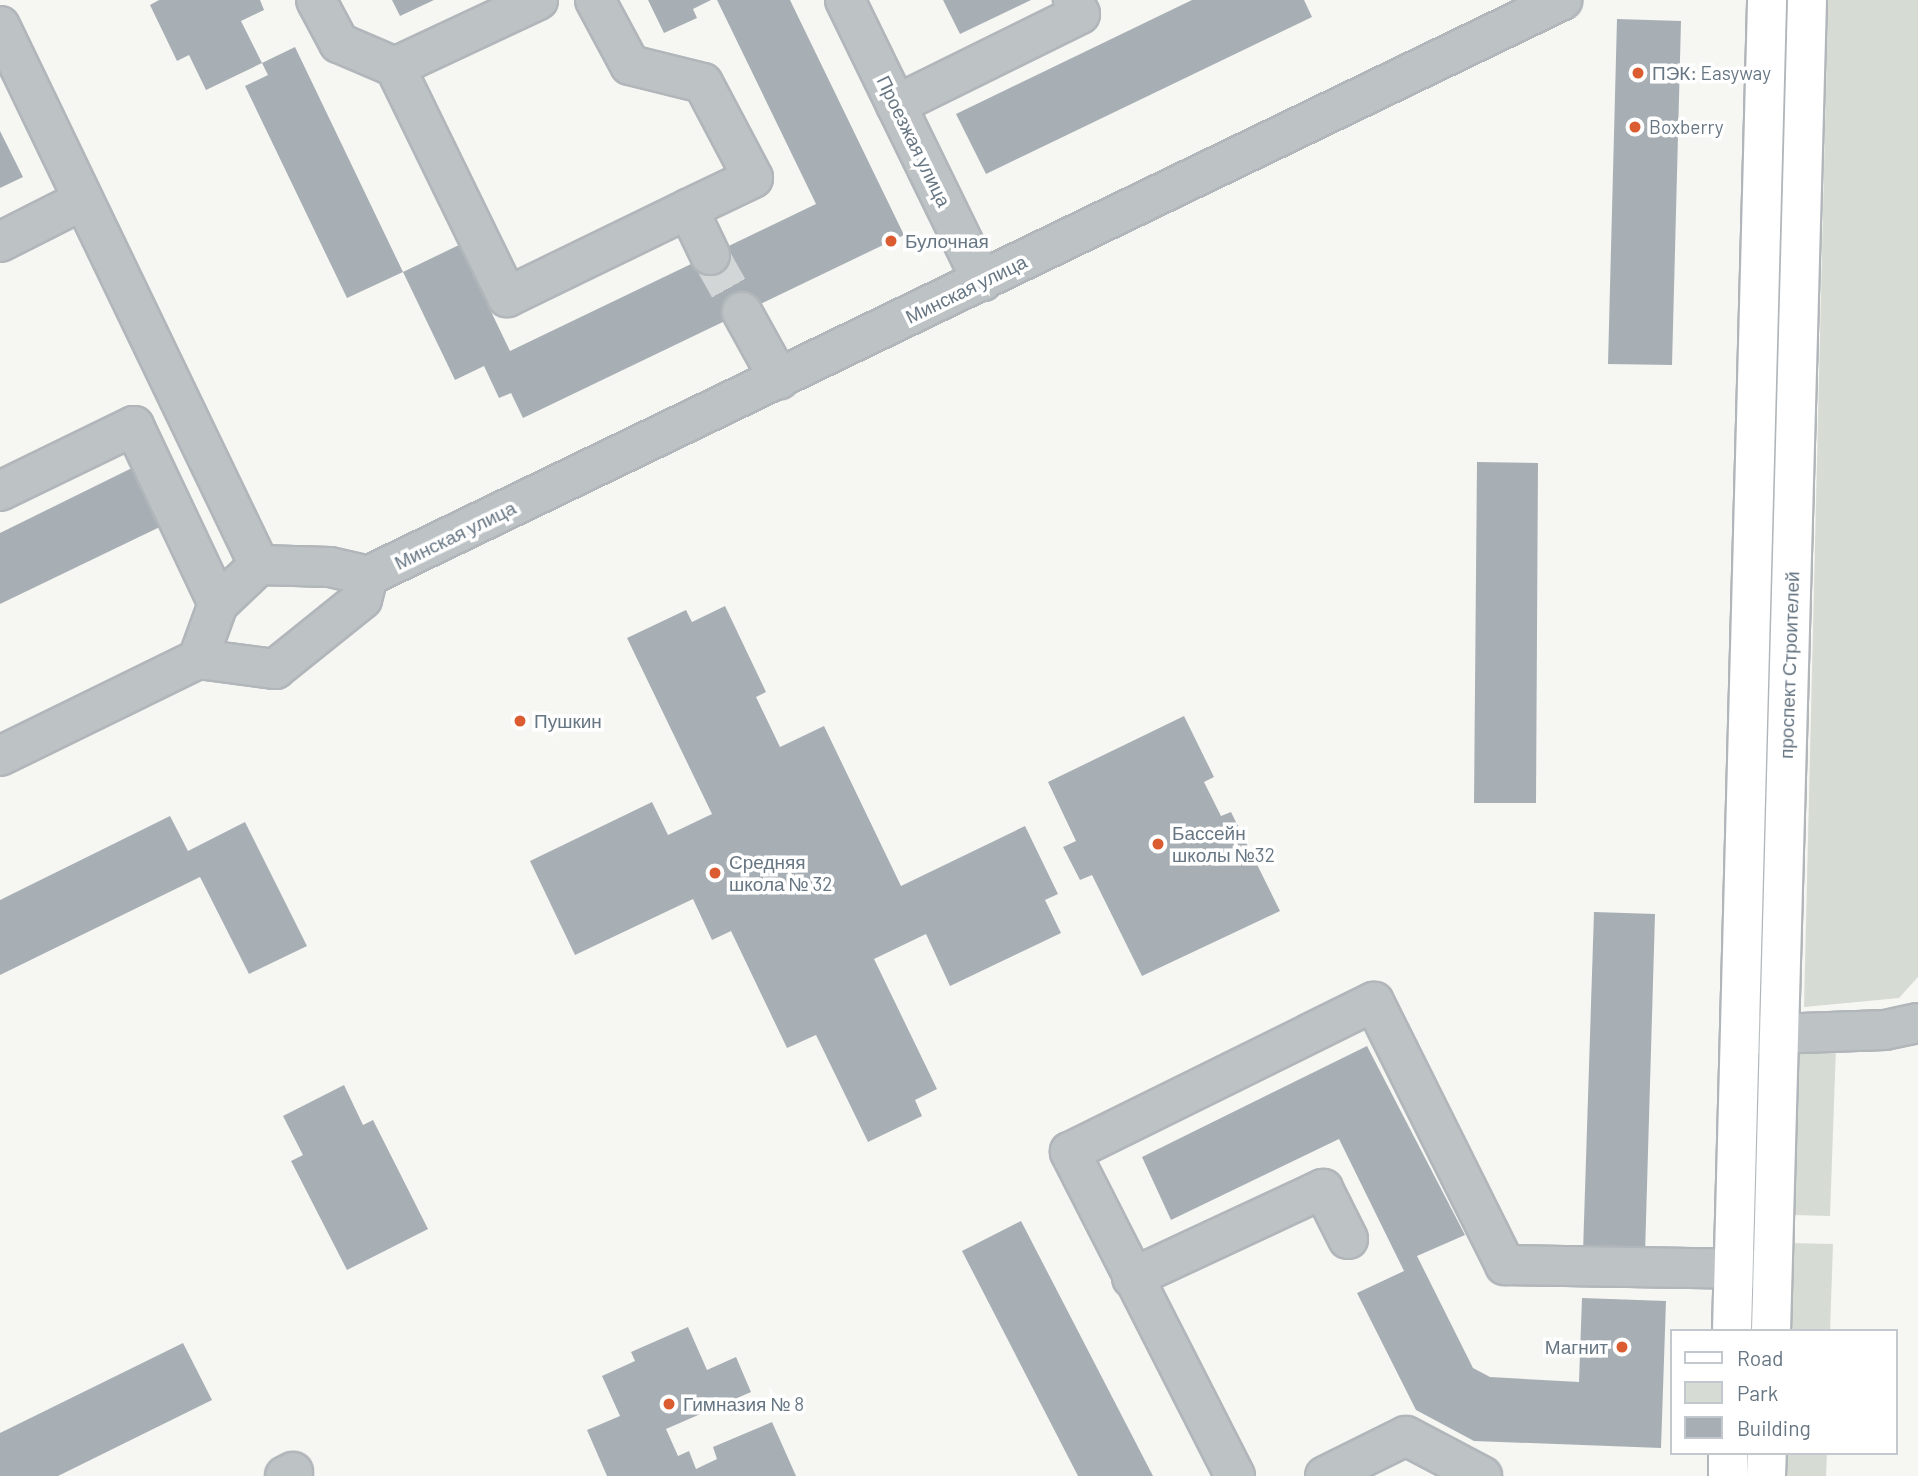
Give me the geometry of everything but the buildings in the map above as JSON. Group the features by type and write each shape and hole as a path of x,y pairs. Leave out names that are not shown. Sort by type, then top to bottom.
{"main road":[{"name":"проспект Строителей","path":"1732,1329 1768,0"},
{"name":"проспект Строителей","path":"1770,1329 1807,0"},
{"path":"1728,1455 1728,1476"},
{"path":"1766,1476 1767,1455"}],"street":[{"path":"316,0 339,43 395,67 507,297 752,178 703,83 629,65 594,0"},
{"path":"395,67 538,0"},
{"name":"Проезжая улица","path":"845,0 982,281"},
{"path":"896,105 1080,14 1073,0"},
{"name":"Минская улица","path":"368,576 1562,0"},
{"path":"0,26 259,565"},
{"path":"0,242 83,200"},
{"path":"688,209 710,255"},
{"path":"742,312 779,379"},
{"path":"0,491 134,426 219,604"},
{"path":"0,756 198,659 275,669 362,599 368,576 330,567 259,565 219,604 198,659"},
{"path":"1234,1476 1070,1152 1374,1002 1505,1265 1772,1269"},
{"path":"1739,1034 1885,1030 1918,1023"},
{"path":"1132,1278 1322,1189 1348,1239"},
{"path":"1325,1476 1406,1436 1482,1476"}],"green space":[{"path":"1828,0 1918,0 1918,977 1899,998 1804,1007"},
{"path":"1836,1046 1830,1216 1794,1215 1797,1051"},
{"path":"1791,1243 1833,1244 1830,1329 1789,1329"},
{"path":"1785,1455 1827,1455 1826,1476 1784,1476"}],"tunnel":[{"path":"710,255 742,312"}],"place":[{"name":"ПЭК: Easyway","path":"1638,73"},
{"name":"Boxberry","path":"1635,127"},
{"name":"Булочная","path":"891,241"},
{"name":"Пушкин","path":"520,721"},
{"name":"Бассейн школы №32","path":"1158,844"},
{"name":"Средняя школа № 32","path":"715,873"},
{"name":"Магнит","path":"1622,1347"},
{"name":"Гимназия № 8","path":"669,1404"}]}
